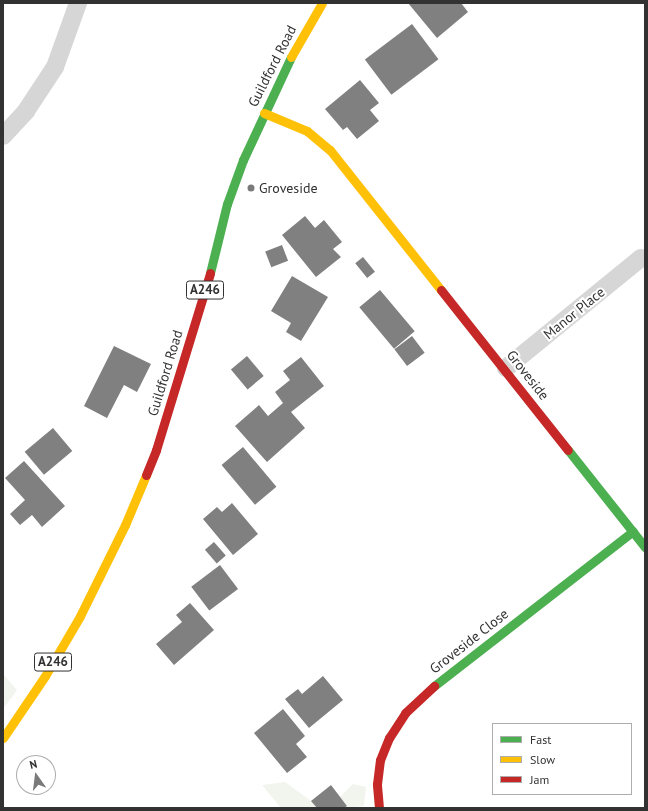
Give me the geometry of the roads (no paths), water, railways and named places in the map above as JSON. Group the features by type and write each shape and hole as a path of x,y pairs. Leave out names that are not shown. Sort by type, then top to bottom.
{"street":[{"path":"3,136 26,111 55,67 78,3"},
{"name":"Guildford Road","path":"3,738 45,676 80,616 125,525 156,450 208,279 227,204 264,113 286,65 322,3"},
{"name":"Groveside","path":"264,113 307,131 330,150 506,368 645,547"},
{"name":"Manor Place","path":"506,368 642,258"},
{"name":"Groveside Close","path":"379,808 377,784 380,760 389,738 405,713 425,693 633,531"}],"place":[{"name":"Groveside","path":"251,188"}]}
